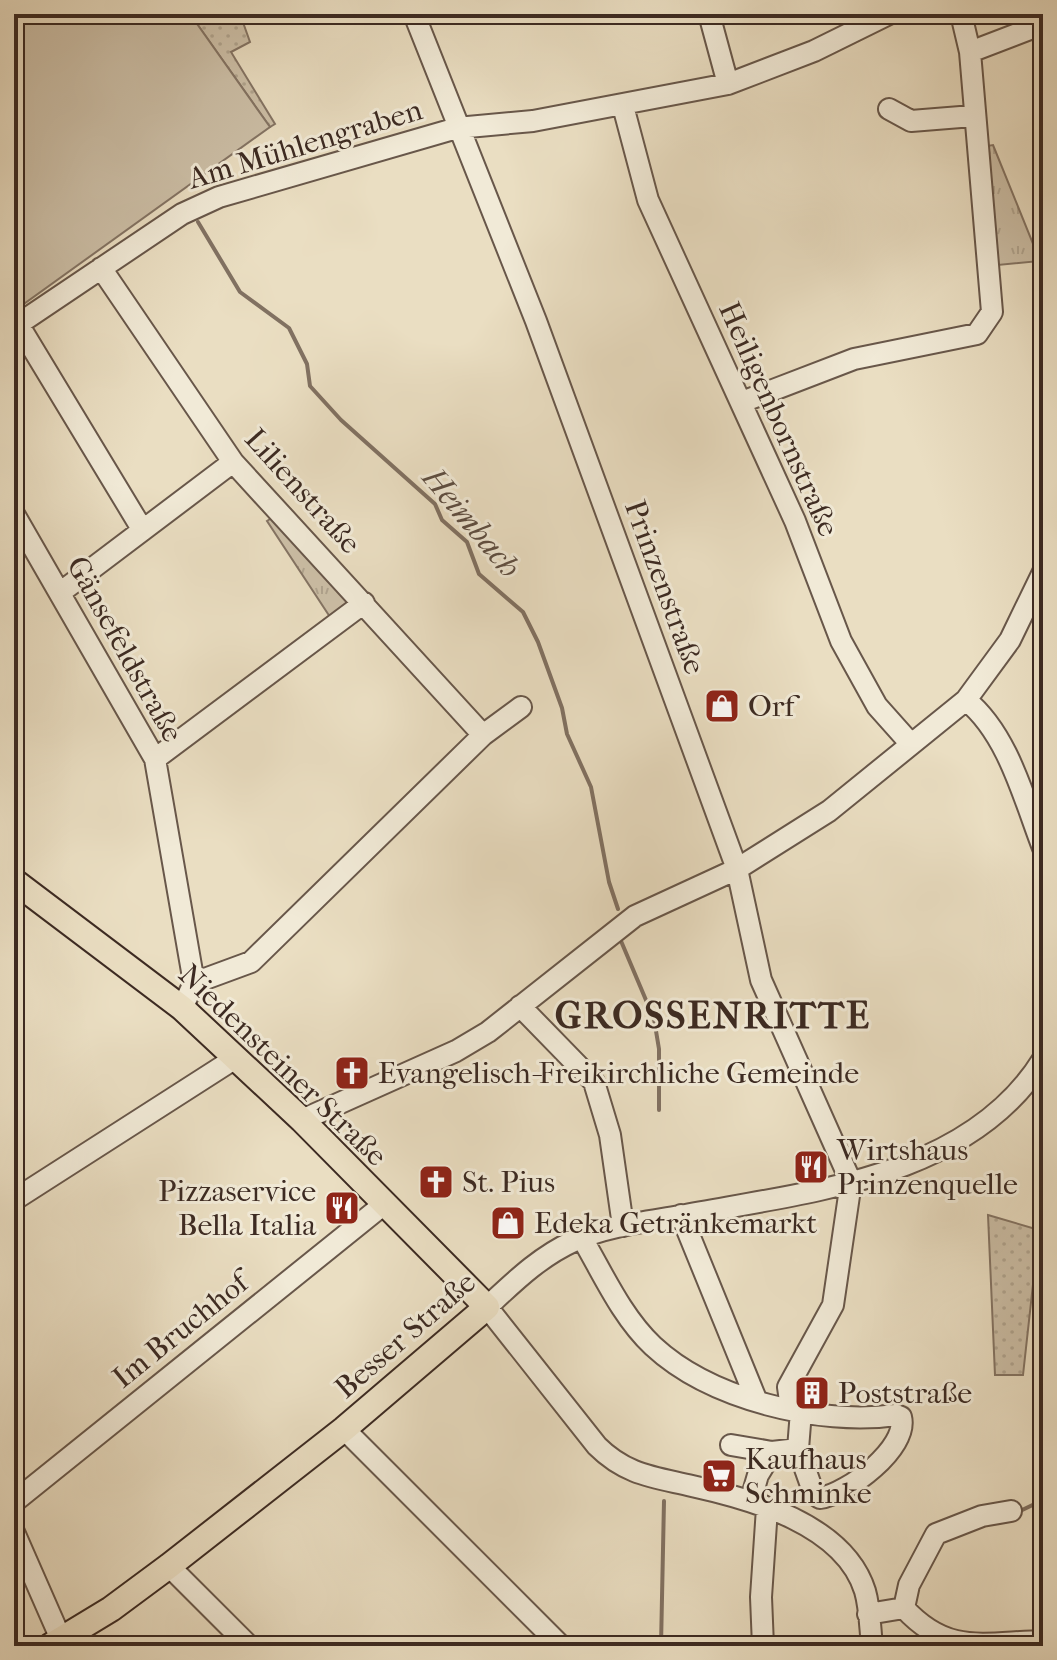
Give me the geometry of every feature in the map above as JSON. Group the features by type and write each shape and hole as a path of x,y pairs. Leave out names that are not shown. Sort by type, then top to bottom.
{"main road":[{"name":"Niedensteiner Straße","path":"14,881 182,1008 302,1120 487,1307"},
{"name":"Besser Straße","path":"59,1644 169,1566 344,1429 487,1307"}],"street":[{"name":"Prinzenstraße","path":"414,14 542,336 737,869 761,980 851,1182"},
{"path":"709,14 728,84"},
{"name":"Am Mühlengraben","path":"16,325 182,214 219,197 457,128 533,121 728,84 814,51 889,14"},
{"path":"742,402 854,359 977,334 992,312 973,116 970,52 961,14"},
{"path":"970,52 1043,24"},
{"name":"Heiligenbornstraße","path":"623,106 648,200 795,521 841,641 877,706 910,743"},
{"path":"889,109 911,121 973,116"},
{"name":"Lilienstraße","path":"101,268 233,462 483,735"},
{"path":"16,325 142,529"},
{"path":"61,592 233,462"},
{"name":"Gänsefeldstraße","path":"14,514 155,759 194,983"},
{"path":"302,1120 456,1051 488,1032 635,916 737,869 829,811 966,700 1010,640 1043,572"},
{"path":"155,759 364,603"},
{"path":"966,700 983,714 1011,767 1043,848"},
{"path":"182,1008 194,983 251,962 483,735 521,707"},
{"path":"520,1006 594,1082 607,1120 623,1226"},
{"path":"14,1200 234,1059"},
{"name":"Besser Straße","path":"487,1307 543,1258 582,1238 623,1226 851,1182 955,1144 999,1114 1040,1072"},
{"path":"801,1411 790,1401 788,1387 833,1305 851,1182"},
{"name":"Im Bruchhof","path":"14,1502 383,1205"},
{"path":"681,1215 756,1399"},
{"path":"582,1238 634,1323 652,1344 693,1377 723,1390 801,1411 901,1417 900,1437 873,1469 830,1497 820,1498 814,1494 798,1449 801,1411"},
{"name":"Niedensteiner Straße","path":"487,1307 597,1446 619,1466 759,1504 825,1538 842,1554 864,1591 872,1646"},
{"path":"344,1429 561,1646"},
{"path":"731,1445 772,1452 798,1449"},
{"path":"763,1646 758,1475 772,1452"},
{"path":"904,1608 909,1585 936,1534 982,1516 1011,1511"},
{"path":"14,1532 59,1644"},
{"path":"169,1566 249,1646"},
{"path":"868,1614 904,1608"},
{"path":"904,1608 921,1626 953,1643 1043,1641"}],"green space":[{"path":"14,14 190,14 270,127 14,311"},
{"path":"190,14 240,14 250,42 231,52 275,124 270,127"},
{"path":"993,145 1040,261 998,265 987,146"},
{"path":"276,515 333,577 352,608 334,623 267,521"},
{"path":"988,1215 1039,1230 1023,1375 995,1375"}],"waterway":[{"name":"Heimbach","path":"198,222 240,292 289,328 307,364 310,386 341,420 435,504 442,520 467,542 479,574 523,612 538,642 562,708 567,734 591,787 609,882 618,909"},
{"name":"Heimbach","path":"621,941 654,1019 659,1049 659,1110"},
{"path":"1016,1513 1043,1500"},
{"name":"Heimbach","path":"661,1646 664,1501"}],"place":[{"name":"Orf","path":"722,706"},
{"name":"Evangelisch-Freikirchliche Gemeinde","path":"352,1073"},
{"name":"Wirtshaus Prinzenquelle","path":"811,1167"},
{"name":"St. Pius","path":"436,1182"},
{"name":"Pizzaservice Bella Italia","path":"342,1208"},
{"name":"Edeka Getränkemarkt","path":"508,1223"},
{"name":"Poststraße","path":"812,1393"},
{"name":"Kaufhaus Schminke","path":"719,1476"}],"district":[{"name":"GROSSENRITTE","path":"713,1015"}]}
